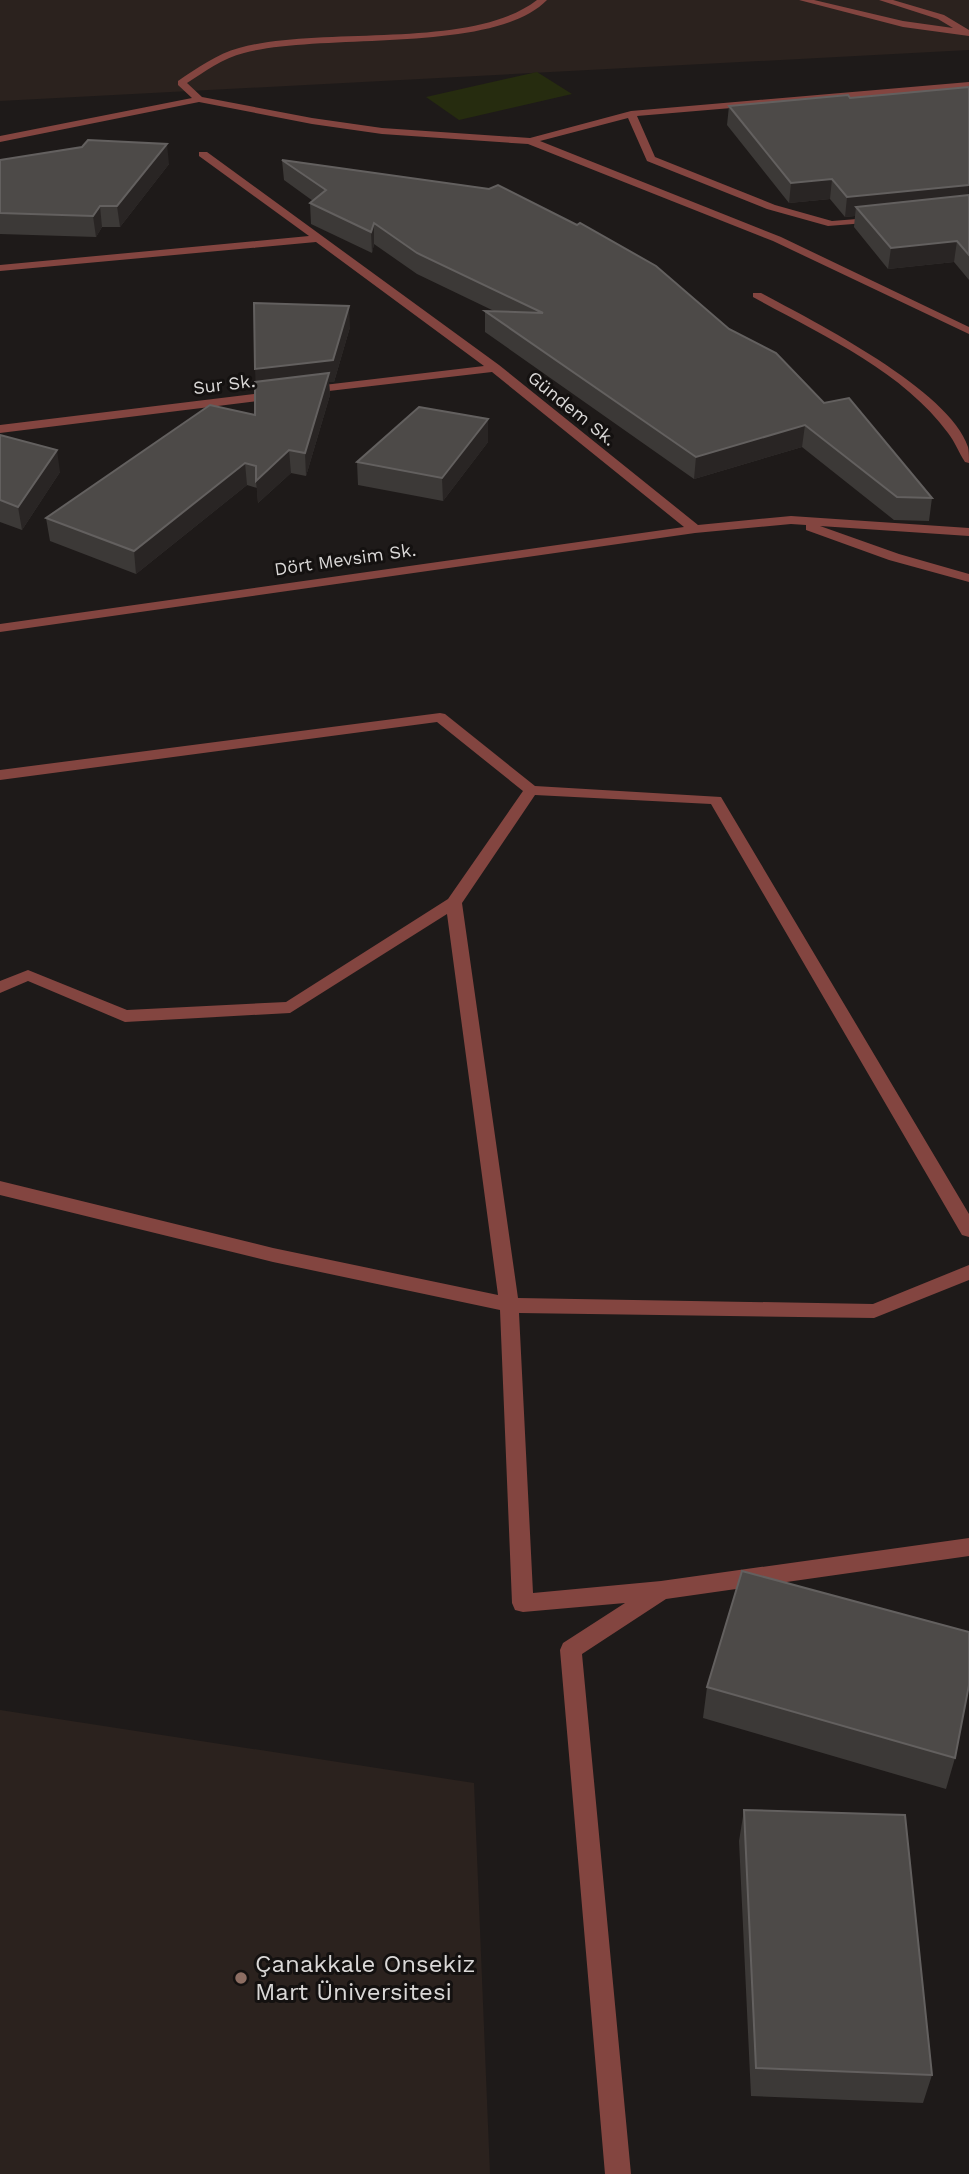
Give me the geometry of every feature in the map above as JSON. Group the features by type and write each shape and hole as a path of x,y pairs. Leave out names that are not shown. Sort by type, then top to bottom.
{"street":[{"path":"199,99 181,83 242,50 313,40 453,30 512,20 537,10 544,0"},
{"path":"803,0 903,24 968,33"},
{"path":"883,0 941,17 968,33"},
{"path":"530,141 631,114 969,85"},
{"path":"0,139 199,99 312,121 382,131 530,141 777,239 969,331"},
{"path":"631,114 651,159 771,207 832,224 887,218"},
{"name":"Gündem Sk.","path":"203,154 495,368 695,529"},
{"path":"0,268 316,239"},
{"path":"757,295 856,352 932,405 950,424 969,459"},
{"name":"Sur Sk.","path":"0,429 495,368"},
{"path":"791,520 894,557 969,578"},
{"path":"695,529 791,520 969,532"},
{"name":"Dört Mevsim Sk.","path":"0,628 695,529"},
{"path":"0,775 440,717 531,790 716,800 969,1230"},
{"path":"0,987 28,975 125,1016 290,1007 454,903 531,790"},
{"path":"454,903 509,1305 523,1603 661,1590 969,1547"},
{"path":"0,1188 273,1255 509,1305 874,1311 969,1272"},
{"path":"618,2174 571,1650 661,1590"}],"shaded area":[{"path":"0,0 969,0 969,50 0,101"},
{"name":"Çanakkale Onsekiz Mart Üniversitesi","path":"0,1710 474,1783 490,2174 0,2174"}],"green space":[{"path":"537,72 572,94 459,120 426,97"}],"building":[{"path":"969,87 969,185 847,197 832,179 791,183 729,106 848,95 850,98"},
{"path":"88,140 167,144 117,206 100,206 93,216 0,213 0,160 82,147"},
{"path":"282,160 489,189 498,185 577,225 580,223 656,266 729,329 776,353 824,403 849,398 932,498 897,497 805,425 696,457 485,311 543,313 417,253 374,223 371,232 310,203 326,190"},
{"path":"969,195 969,255 957,241 891,248 856,207"},
{"path":"254,303 349,306 333,360 255,369"},
{"path":"329,373 305,453 289,450 256,481 256,466 245,463 134,551 46,518 210,405 255,415 255,382"},
{"path":"419,407 488,419 442,478 357,462"},
{"path":"0,435 57,450 18,507 0,500"},
{"path":"742,1571 969,1632 969,1685 955,1758 707,1687"},
{"path":"744,1810 905,1815 932,2075 756,2068"}],"place":[{"name":"Çanakkale Onsekiz Mart Üniversitesi","path":"241,1978"}]}
